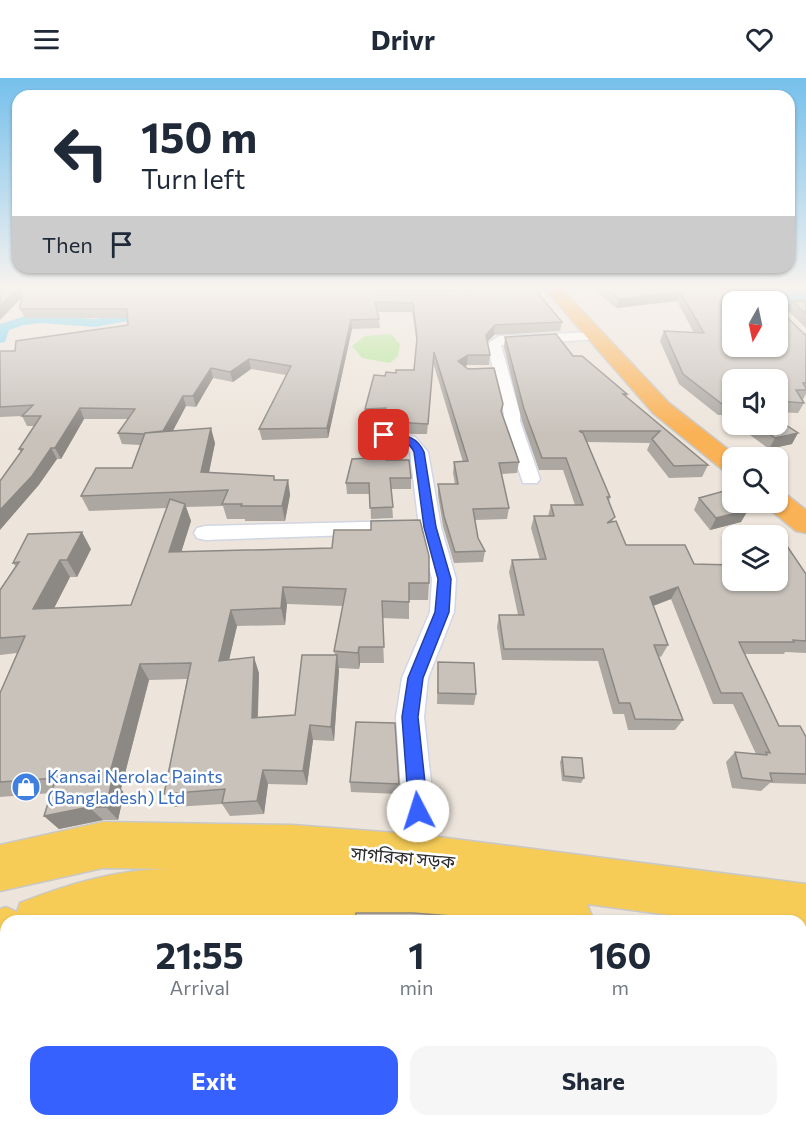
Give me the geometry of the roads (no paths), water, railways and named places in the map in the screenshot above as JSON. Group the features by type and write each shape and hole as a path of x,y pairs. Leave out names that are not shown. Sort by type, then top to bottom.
{"highway":[{"path":"595,336 661,408 722,457"},
{"path":"605,336 659,395 725,447"},
{"path":"788,496 806,510"},
{"path":"788,510 806,524"}],"main road":[{"name":"সাগরিকা সড়ক","path":"0,868 103,845 293,848 423,880 548,915"},
{"name":"সাগরিকা সড়ক","path":"55,915 89,903 154,892 285,893 423,880 806,909"}],"street":[{"path":"530,479 511,421 512,414 496,371 495,341 595,336"},
{"path":"384,435 408,439 415,444 419,452 430,527 444,579 442,612 415,678 410,717 423,880"},
{"path":"205,533 430,527"}],"place":[{"name":"Kansai Nerolac Paints (Bangladesh) Ltd","path":"26,787"}]}
